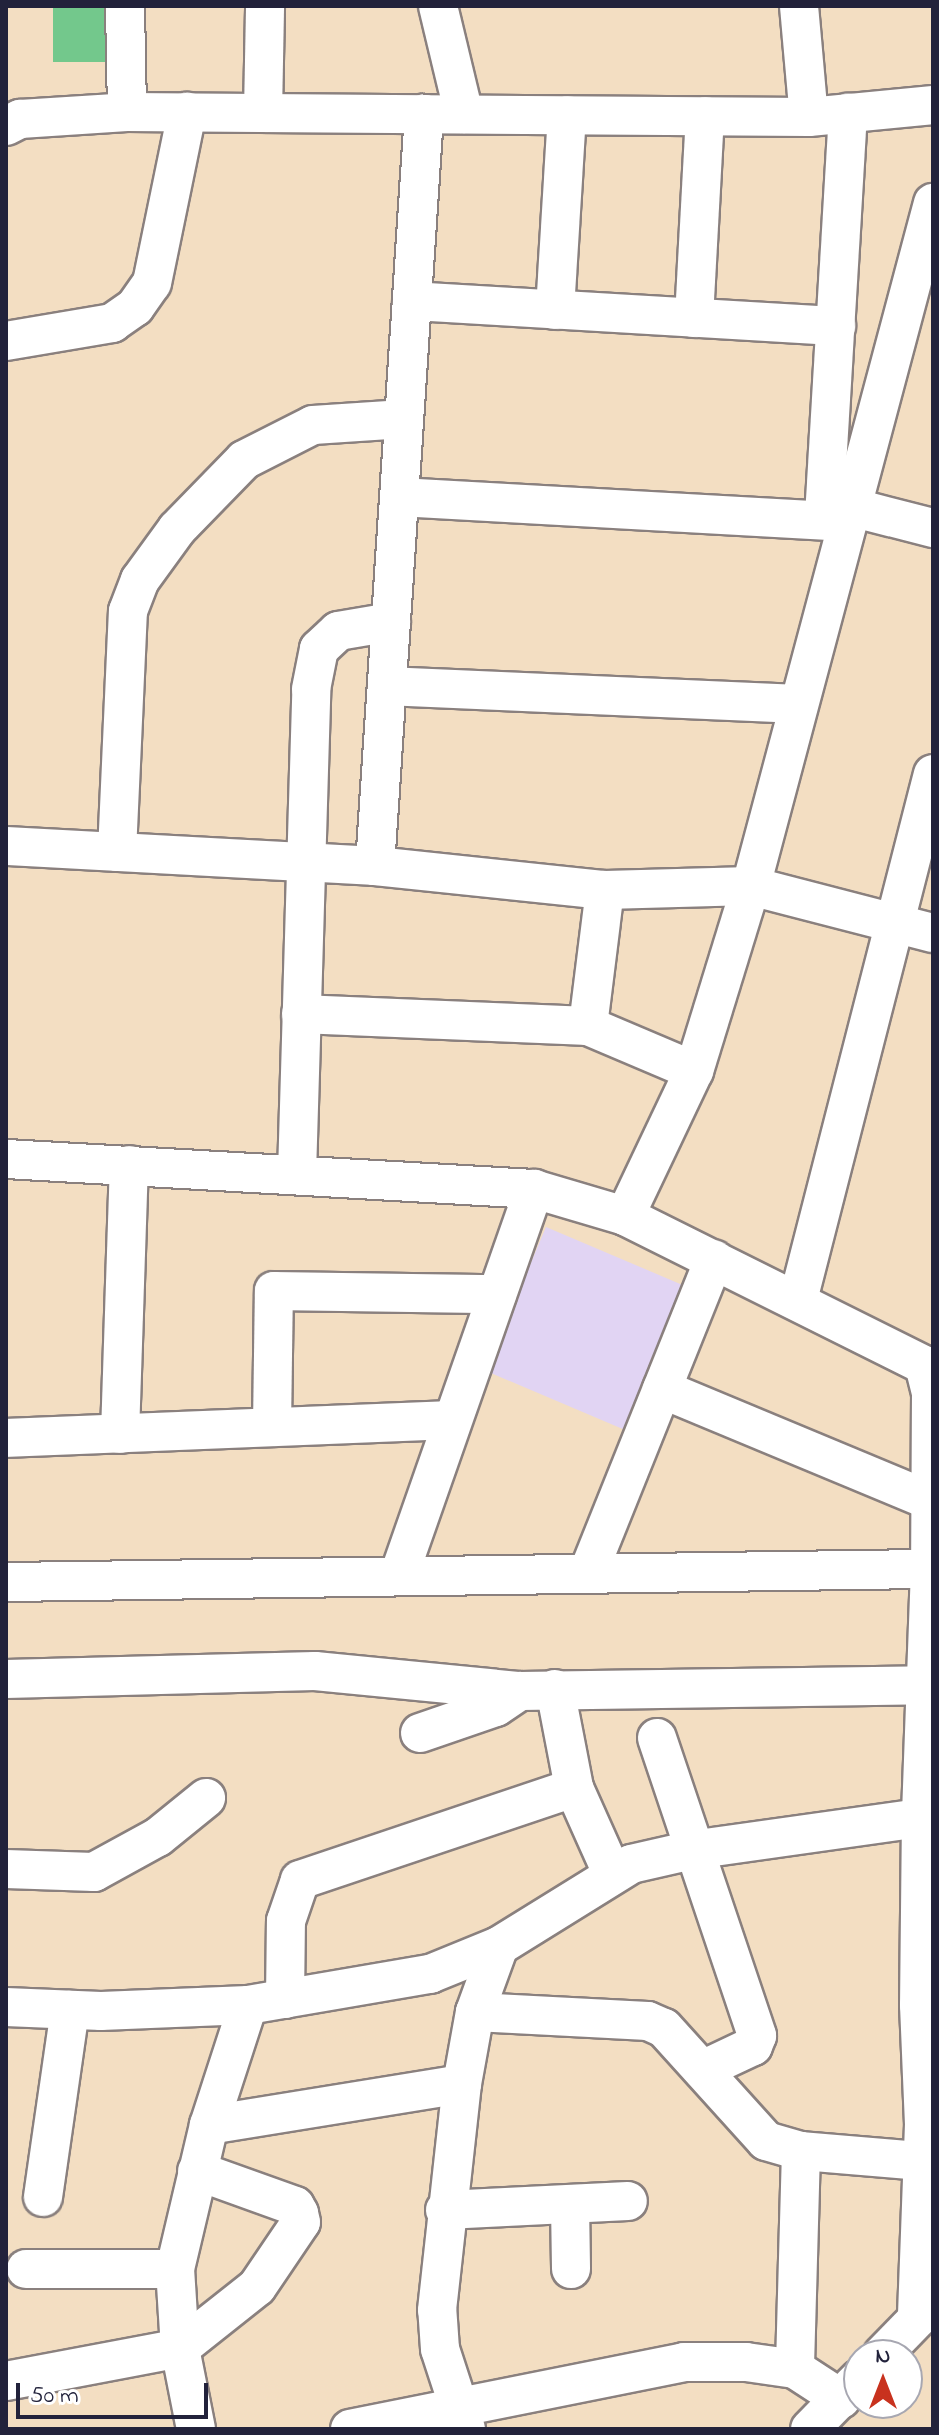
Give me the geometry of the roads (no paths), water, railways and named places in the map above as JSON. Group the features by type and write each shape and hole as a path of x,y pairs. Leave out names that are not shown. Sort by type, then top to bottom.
{"street":[{"path":"125,6 127,112"},
{"path":"263,113 265,6"},
{"path":"438,6 464,114"},
{"path":"799,6 809,117"},
{"path":"6,126 20,119 127,112 809,117 933,105"},
{"path":"6,341 112,323 135,307 152,283 187,112"},
{"path":"841,516 836,326 848,113"},
{"path":"375,866 424,114"},
{"path":"555,310 567,115"},
{"path":"694,318 705,116"},
{"path":"625,1216 694,1071 751,886 798,704 841,516 933,203"},
{"path":"412,301 836,326"},
{"path":"117,852 128,611 140,580 177,529 244,460 313,425 404,419"},
{"path":"399,497 841,516 933,528"},
{"path":"297,1174 311,689 319,649 338,631 391,622"},
{"path":"387,686 798,704"},
{"path":"798,1300 933,774"},
{"path":"6,846 375,866 605,890 751,886 933,933"},
{"path":"588,1026 605,890"},
{"path":"301,1014 588,1026 694,1071"},
{"path":"6,1159 534,1189 625,1216 798,1300 928,1353 932,1502 927,1685 928,2162 925,2323 904,2339"},
{"path":"120,1434 129,1165"},
{"path":"399,1575 534,1189"},
{"path":"588,1573 714,1259"},
{"path":"272,1427 274,1291 497,1294"},
{"path":"662,1389 932,1502"},
{"path":"6,1438 452,1420"},
{"path":"6,1582 930,1569"},
{"path":"7,1687 315,1671 538,1690 927,1685"},
{"path":"420,1733 538,1690"},
{"path":"538,1690 574,1788 612,1873"},
{"path":"657,1738 757,2042 702,2070"},
{"path":"285,1999 286,1921 300,1880 574,1788"},
{"path":"6,1869 94,1872 158,1837 206,1798"},
{"path":"6,2007 70,2010 248,2005 430,1974 499,1946 612,1873 692,1850 927,1816"},
{"path":"464,2419 440,2349 437,2310 445,2210 462,2084 475,2012 499,1946"},
{"path":"196,2429 180,2348 175,2269 209,2125 248,2005"},
{"path":"43,2197 70,2010"},
{"path":"475,2012 648,2021 664,2028 766,2141 801,2151 928,2162"},
{"path":"209,2125 462,2084"},
{"path":"795,2369 801,2151"},
{"path":"6,2381 180,2348 257,2287 301,2222 295,2206 197,2171"},
{"path":"445,2210 628,2201"},
{"path":"570,2204 571,2269"},
{"path":"26,2269 175,2269"},
{"path":"350,2429 464,2419 684,2362 746,2362 795,2369 843,2386"},
{"path":"810,2429 843,2396"}]}
